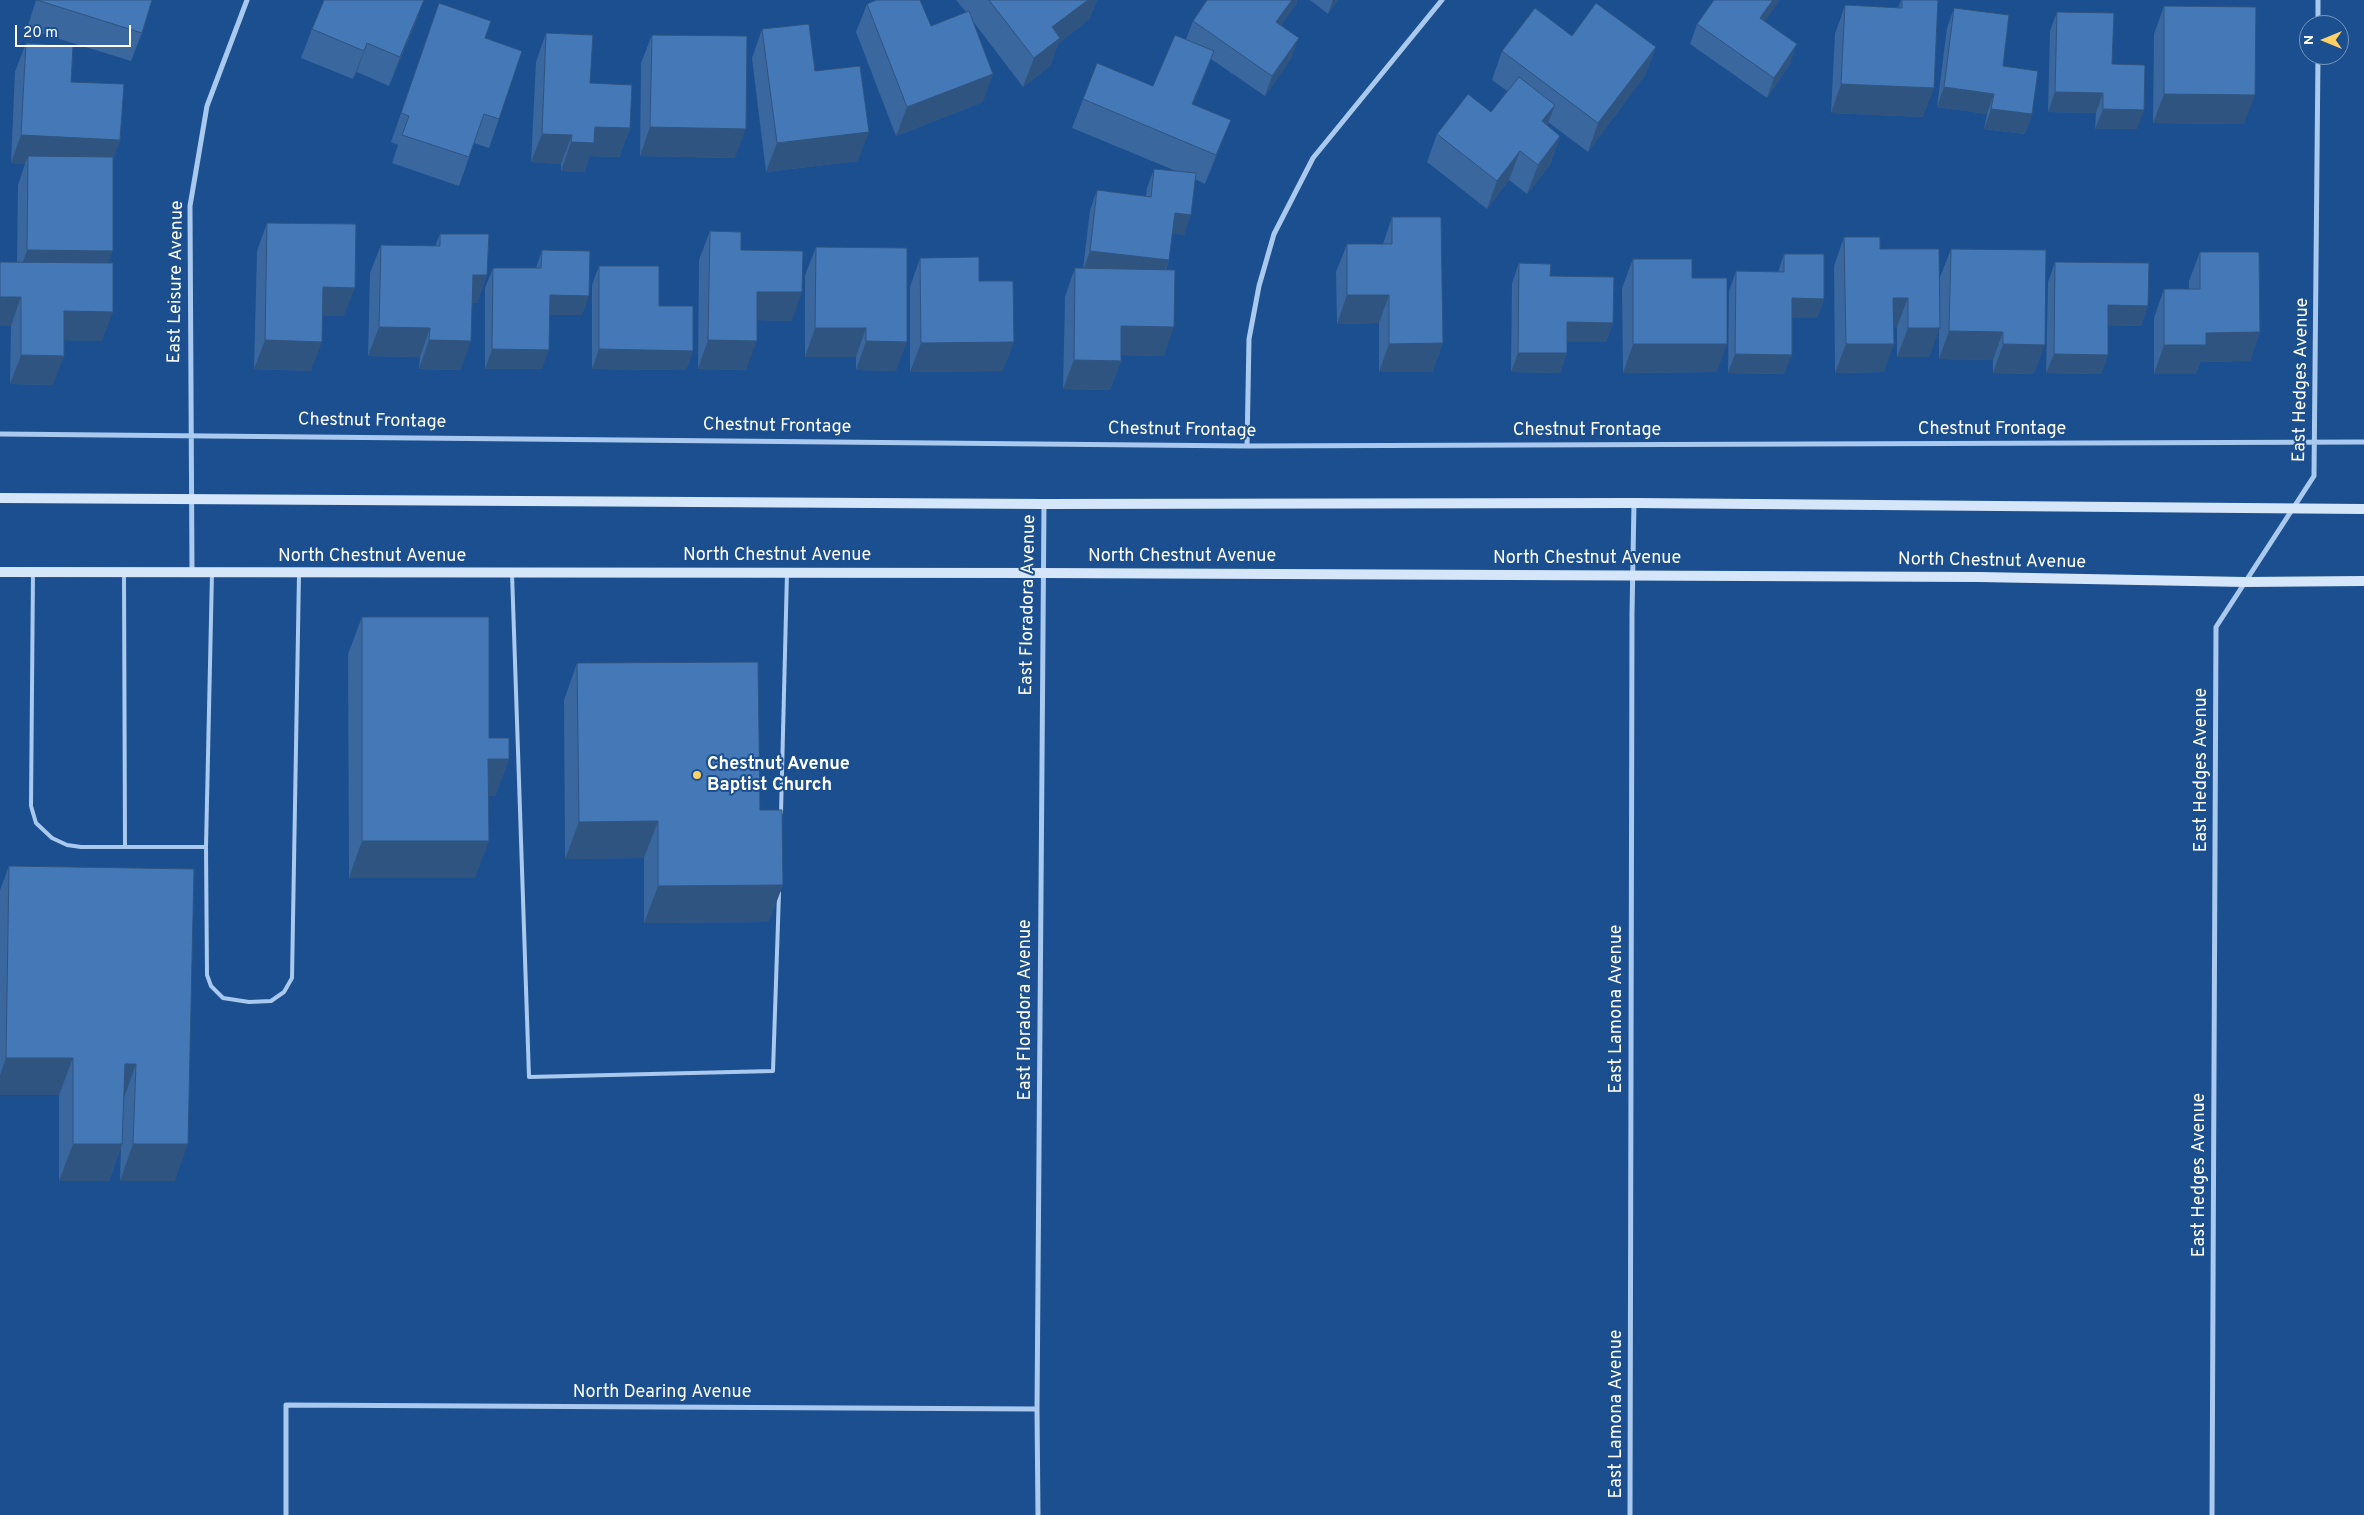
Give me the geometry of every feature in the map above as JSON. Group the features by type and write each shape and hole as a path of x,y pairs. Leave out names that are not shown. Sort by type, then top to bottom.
{"main road":[{"path":"0,498 1044,504 1634,503 2292,510 2364,509"},
{"name":"North Chestnut Avenue","path":"0,572 1043,573 1979,577 2245,582 2364,581"}],"street":[{"name":"East Leisure Avenue","path":"192,573 190,500 190,206 207,106 247,0"},
{"path":"1247,446 1249,338 1259,286 1274,234 1313,158 1442,0"},
{"path":"2318,0 2318,15"},
{"name":"East Hedges Avenue","path":"2212,1515 2216,627 2314,476 2318,65"},
{"name":"Chestnut Frontage","path":"0,434 190,434 1247,446 2364,442"},
{"name":"East Lamona Avenue","path":"1630,1515 1632,576 1634,503"},
{"name":"East Floradora Avenue","path":"1038,1515 1037,1409 1044,504"},
{"name":"North Dearing Avenue","path":"286,1515 286,1405 1037,1409"}],"lane":[{"path":"33,572 31,806 36,823 52,838 67,845 81,847 206,847"},
{"path":"124,573 125,847"},
{"path":"212,573 206,847 207,975 211,986 223,998 249,1002 271,1001 284,992 292,978 294,961 299,573"},
{"path":"512,573 529,1078 773,1071 779,884"},
{"path":"781,815 787,573"}],"building":[{"path":"37,0 152,0 142,33"},
{"path":"324,0 424,0 400,57 367,43 364,51 312,29"},
{"path":"876,0 920,0 931,26 969,11 993,74 907,107 867,4"},
{"path":"989,0 1088,0 1052,27 1060,38 1034,58"},
{"path":"1207,0 1292,0 1276,22 1299,38 1272,76 1193,21"},
{"path":"1714,0 1773,0 1760,18 1797,44 1774,78 1697,24"},
{"path":"1902,0 1938,0 1934,88 1841,84 1845,5 1902,8"},
{"path":"439,3 491,21 485,38 522,51 499,119 484,114 469,157 402,135 409,116 401,113"},
{"path":"1596,3 1656,47 1598,123 1502,51 1535,8 1572,36"},
{"path":"2164,6 2256,7 2255,95 2164,94"},
{"path":"1954,8 2009,15 2003,66 2038,71 2032,114 1991,109 1994,94 1944,87"},
{"path":"2057,12 2114,13 2112,64 2145,65 2144,110 2103,109 2103,93 2055,92"},
{"path":"809,24 815,71 860,66 869,132 777,143 762,29"},
{"path":"546,33 593,35 590,83 632,85 630,128 595,127 594,143 571,142 572,135 542,134"},
{"path":"652,35 747,36 746,129 650,127"},
{"path":"1175,35 1214,51 1192,104 1231,120 1216,155 1083,99 1097,63 1153,86"},
{"path":"26,43 73,46 71,82 124,84 120,140 21,135"},
{"path":"1519,77 1555,105 1542,121 1560,136 1538,165 1520,151 1497,181 1437,134 1468,94 1491,112"},
{"path":"28,156 113,157 113,251 27,250"},
{"path":"1154,169 1196,173 1191,215 1175,213 1169,260 1090,251 1097,190 1151,197"},
{"path":"1392,217 1441,217 1443,343 1389,344 1389,295 1347,295 1347,244 1392,244"},
{"path":"267,223 356,224 355,288 323,287 322,342 265,340"},
{"path":"710,231 741,232 741,250 803,251 802,292 757,292 757,341 708,340"},
{"path":"440,234 489,234 487,275 473,275 471,341 429,340 430,328 379,327 381,245 440,246"},
{"path":"1844,237 1880,237 1880,249 1939,249 1940,328 1908,328 1908,298 1893,298 1894,344 1846,344"},
{"path":"816,247 907,248 907,342 866,341 866,328 815,328"},
{"path":"1951,249 2046,250 2045,345 2003,344 2003,332 1949,331"},
{"path":"542,250 590,251 589,296 550,295 549,350 492,349 493,268 541,268"},
{"path":"2200,252 2259,252 2260,332 2206,333 2206,345 2164,345 2164,289 2200,289"},
{"path":"1784,254 1824,254 1824,299 1792,298 1792,355 1735,354 1736,271 1784,272"},
{"path":"979,257 979,281 1013,281 1014,342 921,343 920,258"},
{"path":"1633,259 1692,259 1692,278 1727,278 1727,344 1633,344"},
{"path":"0,262 113,263 113,312 64,311 64,356 21,355 21,297 0,297"},
{"path":"2055,262 2149,263 2148,306 2108,305 2108,355 2054,354"},
{"path":"1519,263 1551,264 1550,276 1614,277 1613,323 1567,322 1567,353 1518,353"},
{"path":"599,266 659,266 659,306 693,306 693,351 599,349"},
{"path":"1075,268 1175,270 1174,327 1121,326 1121,361 1074,360"},
{"path":"362,617 489,617 489,738 509,738 509,759 488,759 489,841 362,841"},
{"path":"758,662 760,810 782,810 783,885 658,886 658,821 579,822 577,663"},
{"path":"9,866 194,869 188,1144 133,1144 136,1064 125,1064 122,1144 73,1144 73,1058 6,1058"}],"place":[{"name":"Chestnut Avenue Baptist Church","path":"697,775"}]}
